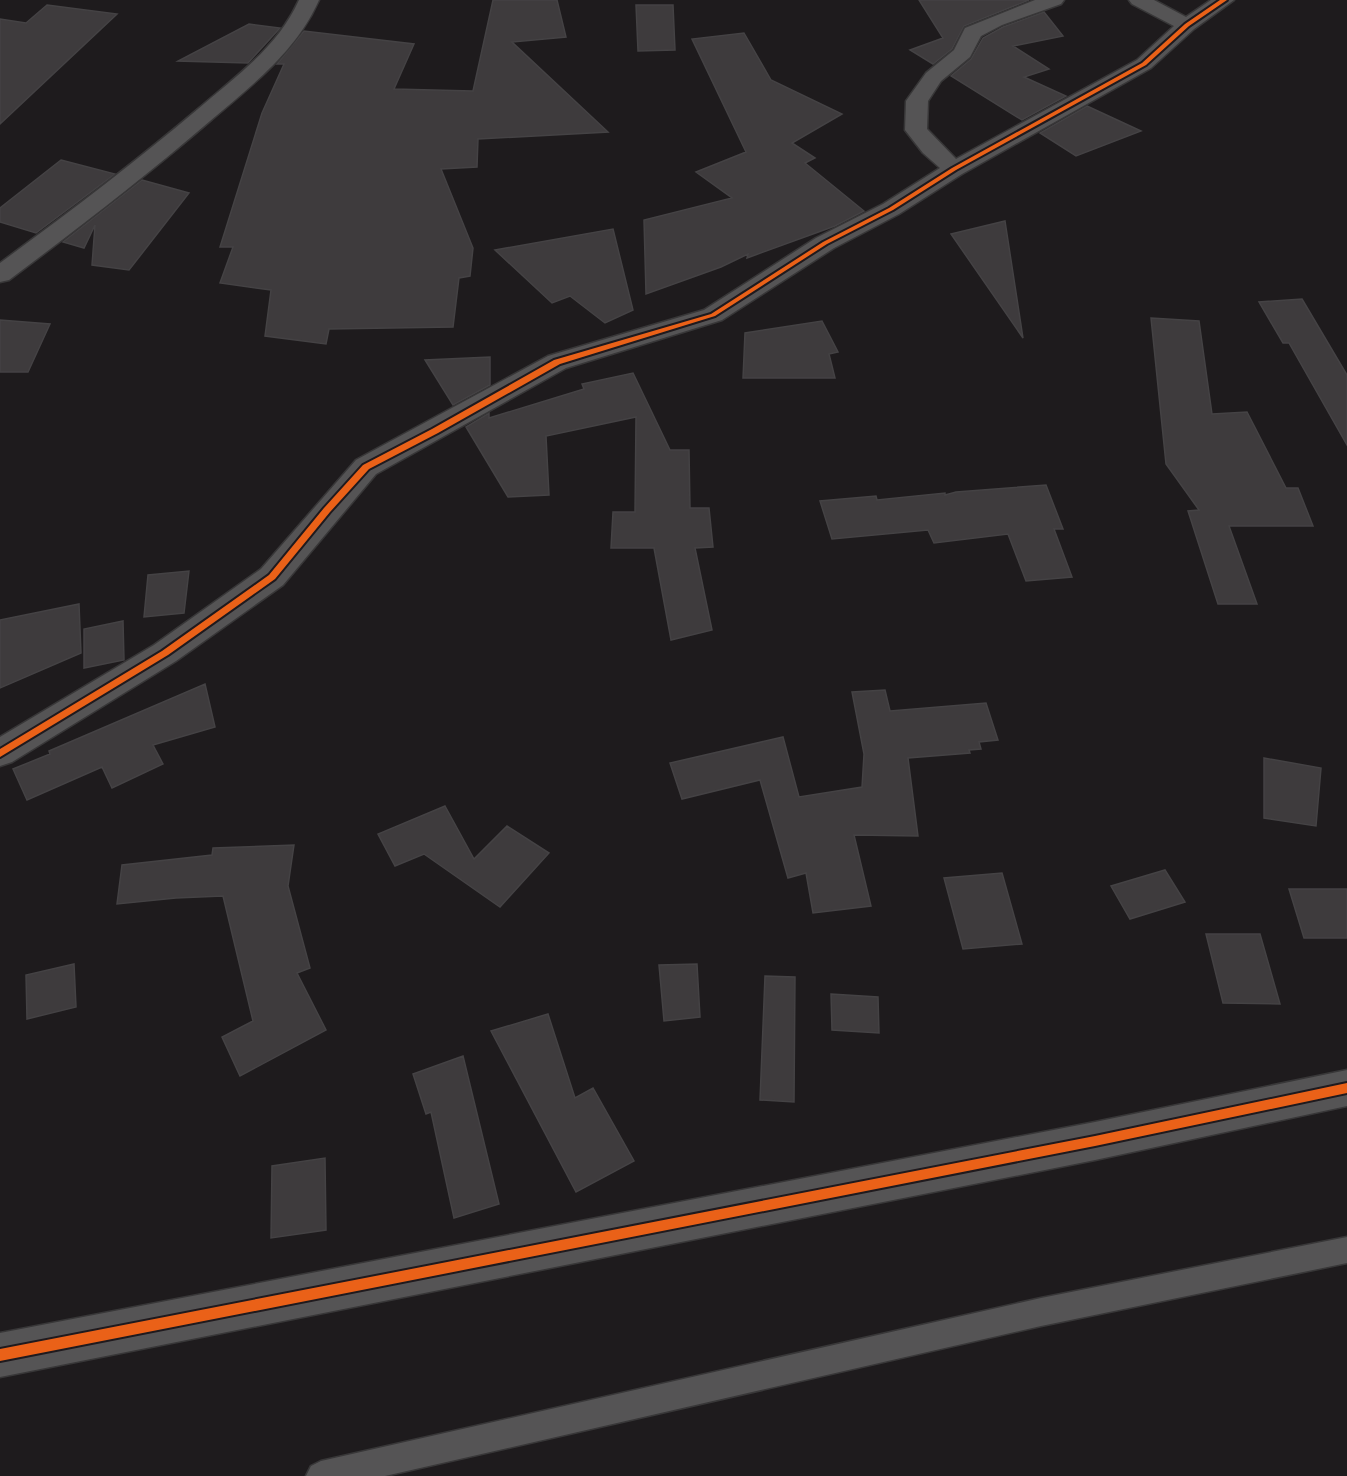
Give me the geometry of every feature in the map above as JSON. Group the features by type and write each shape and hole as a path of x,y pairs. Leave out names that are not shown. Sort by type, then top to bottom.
{"street":[{"path":"0,275 186,130 277,51 302,19 309,0"},
{"path":"954,169 931,148 916,130 918,100 933,77 963,53 972,33 995,21 1054,0"},
{"path":"1138,0 1187,25"},
{"path":"0,753 165,653 272,576 366,467 557,362 713,315 825,243 891,209 954,169 1144,64 1187,25 1224,0"},
{"path":"0,1354 1095,1141 1347,1088"}],"lane":[{"path":"321,1476 1029,1315 1347,1250"}],"building":[{"path":"493,0 557,0 566,37 512,42 608,132 478,139 477,167 441,169 473,248 470,276 459,278 453,327 329,329 326,344 265,336 271,290 220,283 233,247 220,247 262,113 284,64 277,64 304,31 414,44 394,89 473,91"},
{"path":"919,0 1029,0 964,26 952,49 933,64 910,50 943,38"},
{"path":"47,5 117,14 0,124 0,19 26,23"},
{"path":"636,5 673,5 675,50 638,51"},
{"path":"1044,12 1063,36 1013,46 1049,69 1024,77 1066,96 1022,120 951,76 971,59 983,38 1003,27"},
{"path":"249,24 280,28 248,63 178,61"},
{"path":"744,33 771,80 842,114 792,143 815,158 805,163 864,211 835,226 747,258 748,254 721,267 646,294 644,220 732,198 696,172 746,152 692,39"},
{"path":"1087,106 1141,131 1076,156 1040,133"},
{"path":"61,160 115,174 36,233 0,222 0,208"},
{"path":"142,180 189,193 129,270 92,265 95,225 84,248 63,242"},
{"path":"1005,221 1023,338 951,234"},
{"path":"613,229 633,310 605,323 570,296 552,303 495,250"},
{"path":"1302,299 1347,375 1347,445 1289,343 1283,343 1259,302"},
{"path":"1151,318 1199,321 1212,414 1247,412 1286,488 1298,488 1313,526 1229,526 1257,604 1218,604 1188,511 1199,510 1166,464"},
{"path":"0,320 50,324 28,372 0,372"},
{"path":"822,321 838,352 829,354 835,378 743,378 745,333"},
{"path":"490,357 490,385 453,405 425,360"},
{"path":"633,373 670,450 689,450 690,508 709,508 713,547 695,548 712,630 671,640 654,548 611,548 613,512 635,512 636,417 546,436 549,495 508,497 466,427 489,413 489,418 584,389 582,384"},
{"path":"1046,485 1063,529 1054,529 1072,577 1026,581 1008,534 934,543 928,530 832,539 820,501 876,496 877,500"},
{"path":"189,571 184,613 144,617 148,575"},
{"path":"79,604 81,653 0,688 0,620"},
{"path":"123,621 124,660 84,668 84,629"},
{"path":"205,684 215,727 153,745 163,764 112,788 102,767 27,800 13,769 50,754 49,751"},
{"path":"885,690 890,711 986,703 998,740 979,742 981,749 969,750 970,753 908,758 918,836 854,835 871,906 813,913 806,873 788,878 760,780 682,799 670,763 783,737 799,797 862,787 864,754 852,692"},
{"path":"1264,758 1321,768 1316,826 1264,818"},
{"path":"445,806 474,859 507,826 549,853 500,907 424,854 395,866 378,834"},
{"path":"294,845 288,886 310,968 297,973 326,1030 240,1076 222,1037 253,1021 223,896 117,904 122,865 212,855 213,848"},
{"path":"1165,870 1185,902 1130,919 1111,886"},
{"path":"1002,873 1022,944 963,949 944,878"},
{"path":"1289,889 1347,889 1347,938 1304,938"},
{"path":"1206,934 1260,934 1280,1004 1223,1003"},
{"path":"74,964 76,1007 27,1019 26,975"},
{"path":"697,964 700,1017 664,1021 659,965"},
{"path":"765,976 795,977 794,1102 760,1100"},
{"path":"831,994 878,997 879,1033 832,1030"},
{"path":"548,1014 575,1098 593,1088 634,1161 576,1192 491,1031"},
{"path":"463,1056 499,1204 454,1218 431,1112 426,1114 413,1074"},
{"path":"325,1158 326,1230 271,1238 272,1166"}],"cycle path":[{"path":"0,753 165,653 272,577 366,467 557,362 713,315 825,243 891,209 954,169 1144,64 1187,25 1224,0"},
{"path":"0,1355 1095,1141 1347,1088"}]}
